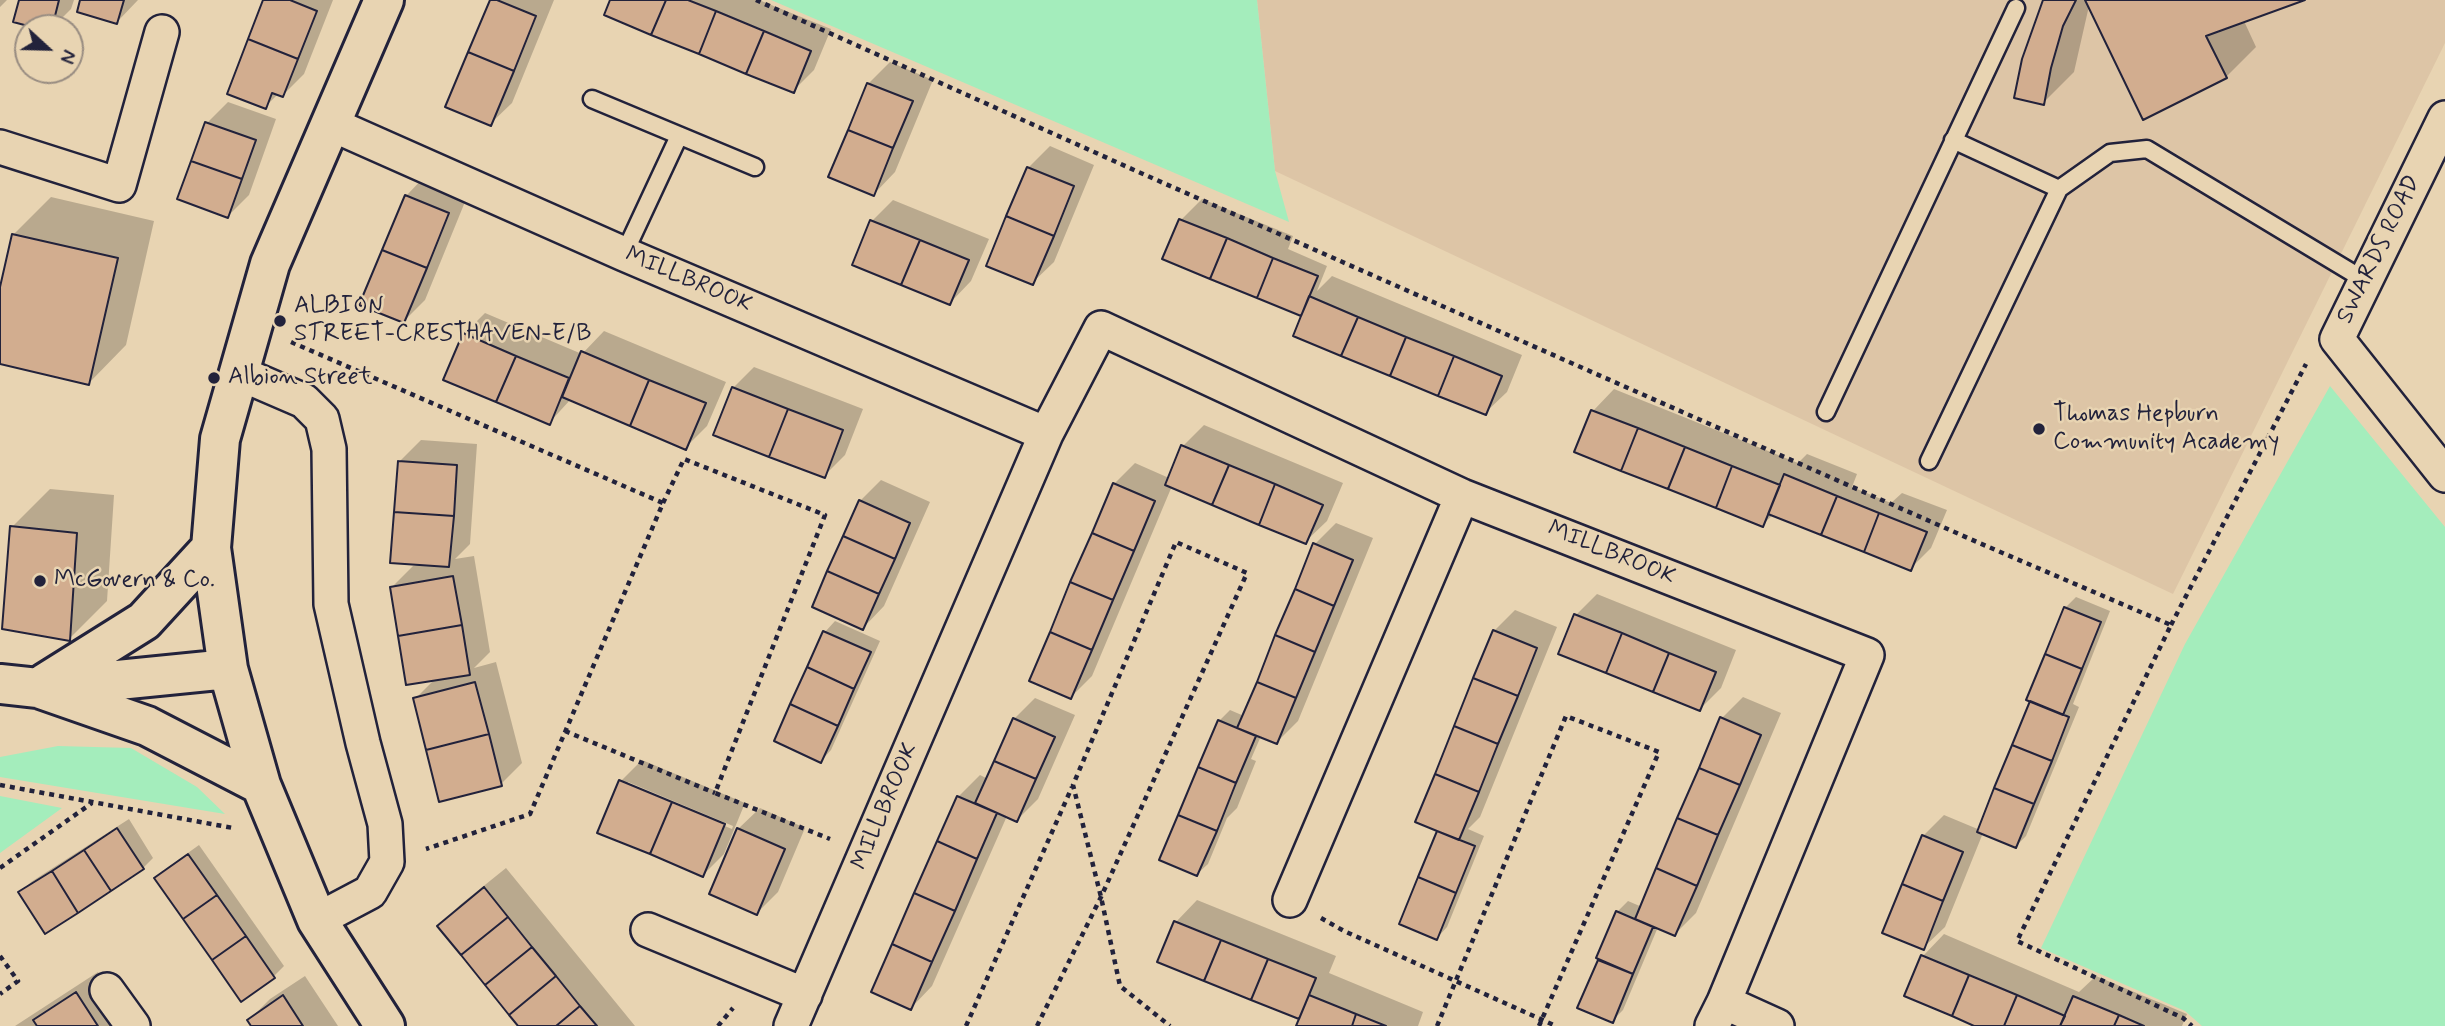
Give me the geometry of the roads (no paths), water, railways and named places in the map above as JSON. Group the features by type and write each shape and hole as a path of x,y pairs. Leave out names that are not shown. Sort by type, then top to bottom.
{"street":[{"path":"384,0 270,264 220,439 211,548 228,669 261,785 317,920 385,1026"},
{"path":"0,148 119,185 162,32"},
{"name":"SWARDS ROAD","path":"2445,118 2337,339 2445,475"},
{"name":"MILLBROOK","path":"331,124 624,254 1046,434"},
{"name":"MILLBROOK","path":"791,1026 1046,434 1101,328 1462,496 1867,655 1718,1014"},
{"path":"239,373 304,401 322,419 328,449 331,604 385,824 387,862 370,892 317,920"},
{"path":"1290,900 1462,496"},
{"path":"38,688 144,621 211,548"},
{"path":"0,684 38,688 228,669"},
{"path":"38,688 147,726 261,785"},
{"path":"648,930 805,995"},
{"path":"107,990 133,1026"},
{"path":"1718,1014 1777,1026"}],"lane":[{"path":"1826,412 2016,8"},
{"path":"592,99 755,167"},
{"path":"624,254 679,136"},
{"path":"1953,140 2059,189"},
{"path":"1929,461 2059,189 2110,152 2147,149 2365,281"}],"place":[{"name":"ALBION STREET-CRESTHAVEN-E/B","path":"280,321"},
{"name":"Albion Street","path":"214,378"},
{"name":"Thomas Hepburn Community Academy","path":"2039,429"},
{"name":"McGovern & Co.","path":"40,581"}]}
